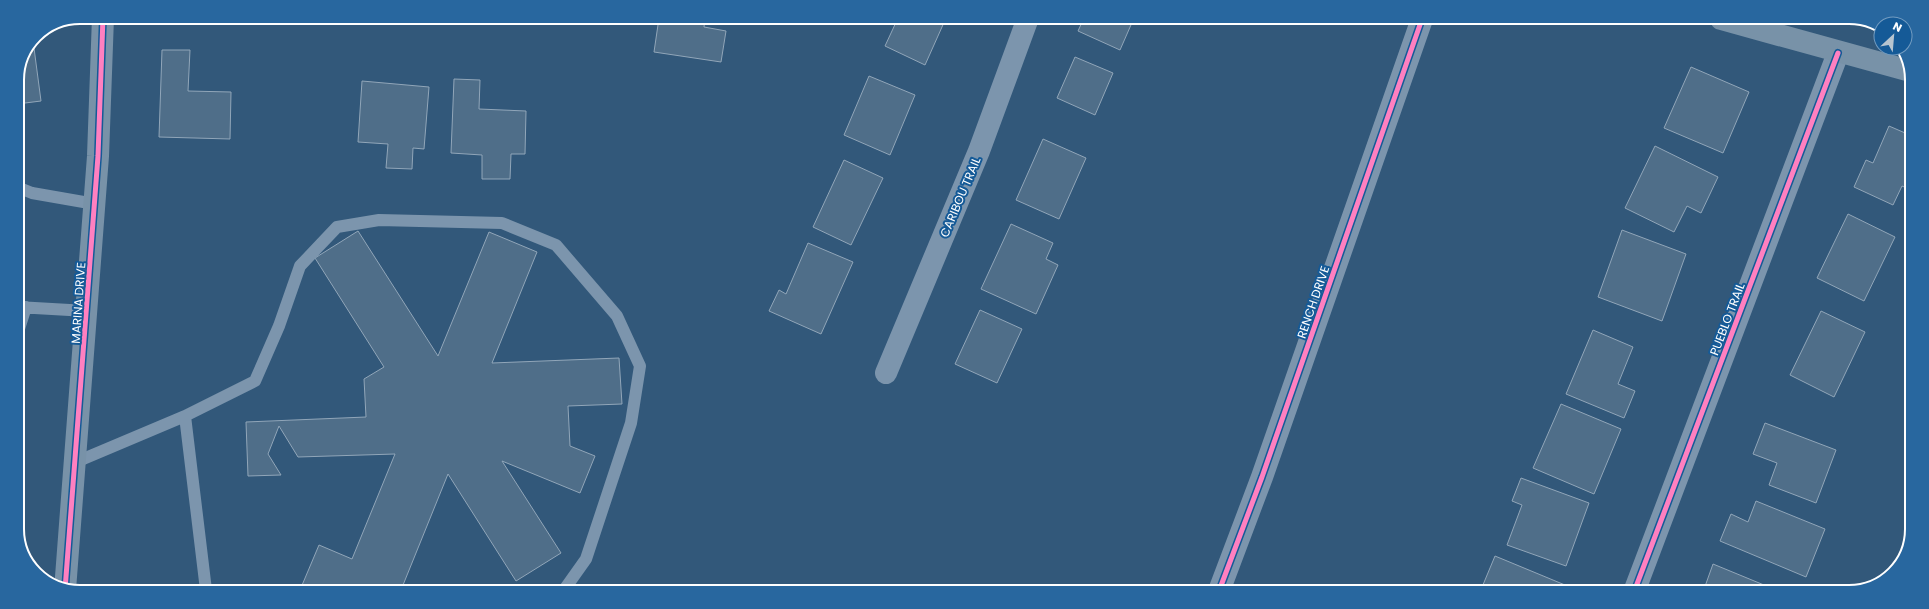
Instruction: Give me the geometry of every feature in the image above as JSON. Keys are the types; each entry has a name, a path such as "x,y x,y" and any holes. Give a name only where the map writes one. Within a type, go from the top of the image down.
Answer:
{"street":[{"name":"MARINA DRIVE","path":"66,583 95,204 102,24"},
{"name":"CARIBOU TRAIL","path":"886,373 980,151 1026,24"},
{"name":"RENCH DRIVE","path":"1221,585 1267,462 1420,24"},
{"path":"1741,24 1838,53 1904,70"},
{"name":"PUEBLO TRAIL","path":"1637,585 1838,53"}],"lane":[{"path":"24,190 32,194 95,204"},
{"path":"76,462 184,416 255,381 279,326 300,266 337,227 379,220 502,223 556,245 617,316 640,366 631,423 586,559 568,585"},
{"path":"24,307 87,311"},
{"path":"184,416 205,585"}],"building":[{"path":"658,24 704,24 704,27 726,31 721,62 654,52"},
{"path":"895,24 943,24 925,65 885,46"},
{"path":"1081,24 1131,24 1120,50 1078,31"},
{"path":"34,48 34,48 41,101 24,103 25,69"},
{"path":"162,50 190,50 188,91 231,92 230,139 159,137"},
{"path":"1075,57 1113,73 1095,115 1057,98"},
{"path":"1691,67 1749,92 1723,153 1664,128"},
{"path":"869,76 915,95 890,155 844,135"},
{"path":"454,79 480,80 479,109 526,111 525,154 511,154 510,179 482,179 482,155 451,153"},
{"path":"362,81 429,87 424,149 413,148 412,169 386,168 388,144 358,142"},
{"path":"1889,126 1905,133 1905,187 1902,186 1893,205 1854,187 1866,160 1873,163"},
{"path":"1043,139 1086,158 1059,219 1016,200"},
{"path":"1655,146 1718,177 1701,213 1687,206 1674,232 1625,208"},
{"path":"844,160 883,178 851,245 813,227"},
{"path":"1848,214 1895,237 1864,301 1817,278"},
{"path":"1011,224 1053,243 1046,259 1058,265 1036,314 981,289"},
{"path":"1622,230 1686,254 1662,321 1598,297"},
{"path":"358,231 438,356 489,232 537,252 492,363 619,358 622,404 568,406 570,446 595,456 580,493 502,461 561,553 516,581 448,474 403,585 302,585 319,545 352,559 395,454 298,457 279,426 268,454 281,475 248,476 246,422 366,417 364,379 384,367 315,258"},
{"path":"808,243 853,262 821,334 769,311 779,290 786,294"},
{"path":"980,310 1022,329 997,383 955,364"},
{"path":"1821,311 1865,332 1834,397 1790,375"},
{"path":"1593,330 1633,347 1618,384 1635,391 1624,418 1566,394"},
{"path":"1561,404 1621,429 1594,494 1533,468"},
{"path":"1765,423 1836,450 1816,503 1769,485 1777,463 1753,454"},
{"path":"1521,478 1589,503 1566,566 1507,545 1522,505 1512,501"},
{"path":"1756,501 1825,529 1806,577 1720,541 1731,514 1748,522"},
{"path":"1495,556 1565,585 1483,585"},
{"path":"1713,564 1764,585 1706,585"}],"cycle path":[{"path":"66,583 98,156 103,24"},
{"path":"1221,585 1262,477 1420,24"},
{"path":"1637,585 1838,53"}]}
